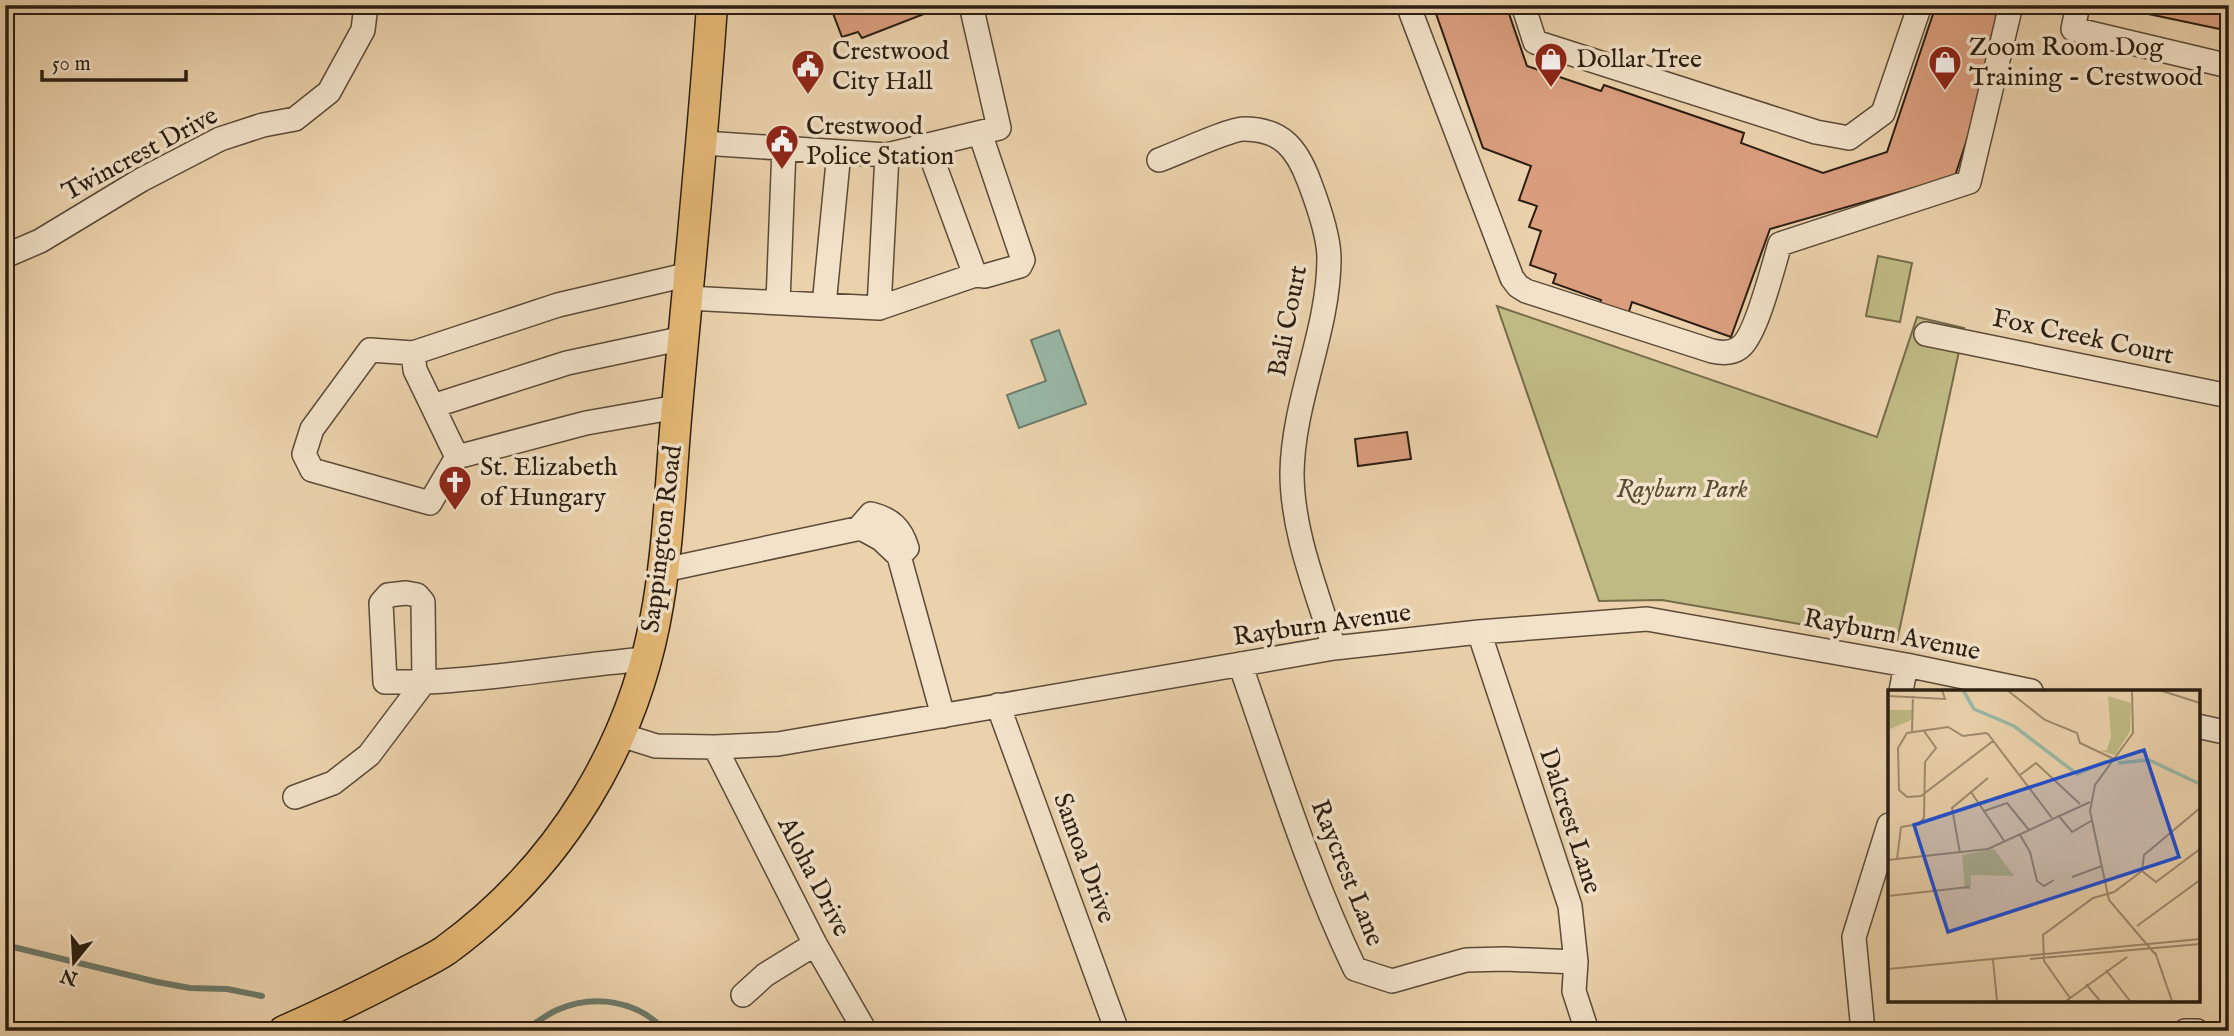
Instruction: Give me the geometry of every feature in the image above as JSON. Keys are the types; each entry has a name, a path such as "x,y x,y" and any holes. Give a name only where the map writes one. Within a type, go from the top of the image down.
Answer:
{"main road":[{"name":"Sappington Road","path":"284,1031 348,1003 444,952 474,927 528,876 578,813 621,735 647,659 664,570 712,5"}],"street":[{"name":"Twincrest Drive","path":"5,256 40,241 141,180 220,139 263,125 295,119 329,92 351,57 363,30 366,5"},
{"path":"677,407 586,423 457,457 430,503 312,470 304,454 312,429 370,350 413,353 558,305 689,286 778,302 879,308 975,275 985,276 1020,266 1023,260 989,130 971,5"},
{"path":"1408,5 1512,278 1518,286 1526,291 1712,351 1727,353 1740,348 1751,336 1780,244 1969,182 2011,5"},
{"path":"1523,5 1535,42 1816,132 1849,138 1883,113 1920,5"},
{"path":"2078,5 2073,29 2229,66"},
{"name":"Bali Court","path":"1159,160 1242,129 1266,132 1287,141 1298,155 1314,194 1329,256 1325,298 1300,410 1292,471 1295,517 1334,648"},
{"path":"702,143 887,155 989,130"},
{"path":"927,145 975,275"},
{"path":"778,302 784,148"},
{"path":"824,305 839,152"},
{"path":"879,308 887,155"},
{"name":"Fox Creek Court","path":"1926,334 2229,396"},
{"path":"433,406 567,363 684,338"},
{"path":"413,353 415,370 457,457"},
{"path":"664,570 861,528 881,539 899,556 943,716"},
{"name":"Rayburn Avenue","path":"621,735 656,746 778,744 1334,648 1479,632 1647,619 1906,665 2026,690"},
{"name":"Dalcrest Lane","path":"1479,632 1570,906 1576,962 1573,991 1587,1031"},
{"path":"295,797 332,783 369,755 424,682 503,677 602,662 647,659"},
{"name":"Raycrest Lane","path":"1240,664 1304,847 1355,969 1392,981 1466,960 1576,962"},
{"path":"1901,690 1906,665"},
{"name":"Samoa Drive","path":"998,705 1117,1031"},
{"path":"2199,726 2229,733"},
{"name":"Aloha Drive","path":"715,747 815,944 865,1031"},
{"path":"1863,1031 1854,937 1871,890 1888,829"},
{"path":"743,995 765,975 815,944"},
{"path":"2185,1031 2197,1031"}],"green space":[{"path":"1878,256 1912,263 1900,322 1866,316"},
{"name":"Rayburn Park","path":"1497,306 1877,437 1917,317 1964,328 1897,641 1662,600 1599,601"}],"shaded area":[{"path":"1059,330 1086,404 1019,428 1007,395 1046,381 1031,340"}],"building":[{"path":"838,5 947,5 862,38 858,32 842,37 831,8"},
{"path":"1433,5 1506,5 1527,66 1601,91 1604,85 1744,133 1741,143 1823,173 1887,152 1936,5 1997,5 1994,14 2002,17 1979,82 1985,84 1955,176 1770,229 1731,337 1632,302 1627,318 1598,309 1601,300 1553,283 1556,274 1530,265 1541,231 1529,227 1537,206 1519,200 1531,166 1483,148"},
{"path":"2110,5 2229,5 2229,31 2110,6"},
{"path":"1407,432 1411,459 1358,466 1355,439"}],"waterway":[{"path":"5,945 157,982 190,988 227,989 262,996"},
{"path":"524,1031 557,1010 600,1001 642,1012 665,1031"}],"place":[{"name":"Dollar Tree","path":"1551,89"},
{"name":"Zoom Room Dog Training - Crestwood","path":"1945,92"},
{"name":"Crestwood City Hall","path":"808,96"},
{"name":"Crestwood Police Station","path":"782,171"},
{"name":"St. Elizabeth of Hungary","path":"455,512"}]}
